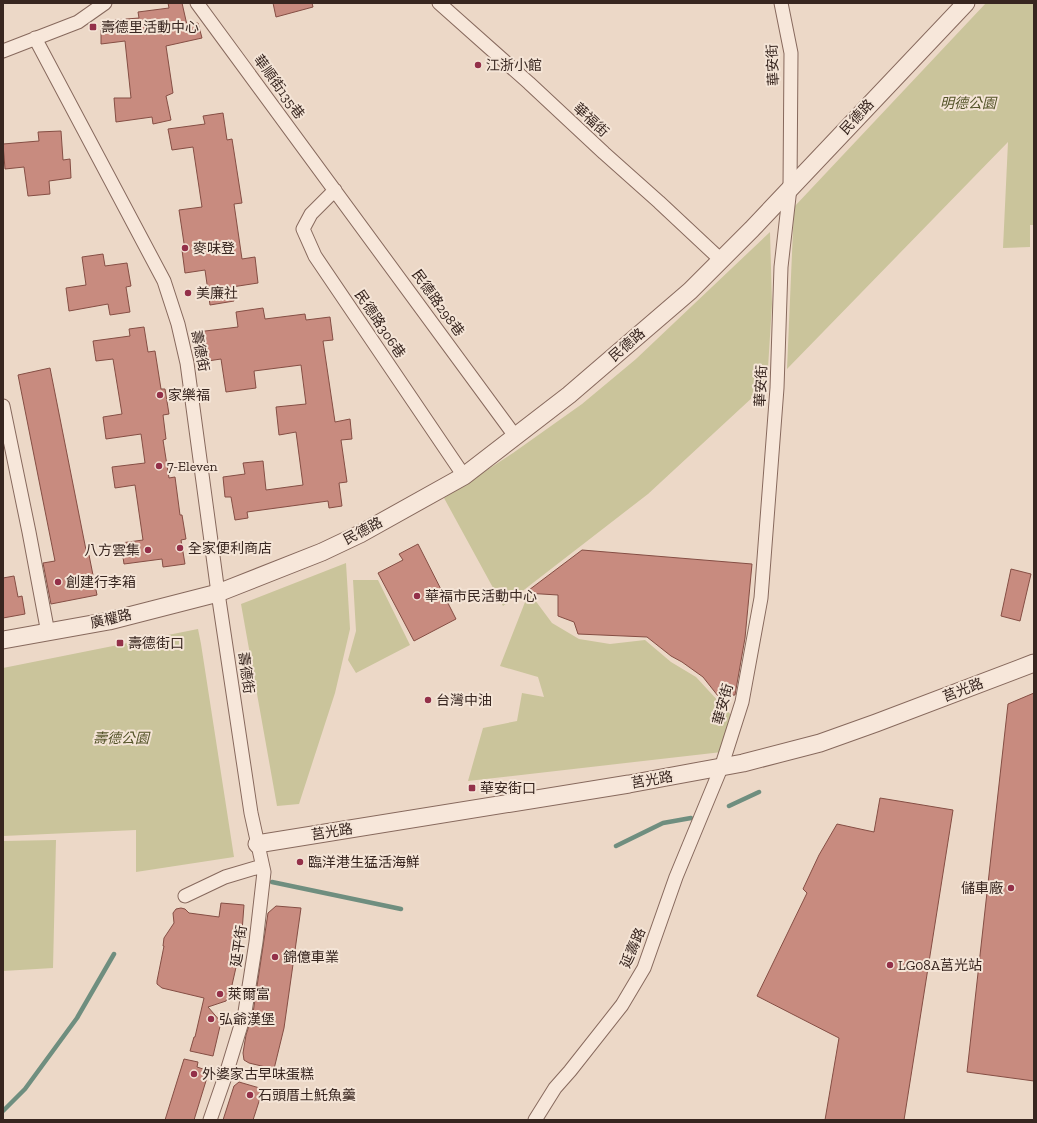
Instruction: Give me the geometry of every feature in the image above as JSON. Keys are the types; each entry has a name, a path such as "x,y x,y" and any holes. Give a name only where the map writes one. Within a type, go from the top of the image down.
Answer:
{"street":[{"path":"3,51 78,22 105,3"},
{"name":"華順街135巷","path":"197,3 335,190"},
{"name":"華福街","path":"440,3 721,260"},
{"name":"華安街","path":"721,768 742,702 761,598 777,388 781,267 790,188 791,53 781,3"},
{"name":"民德路","path":"218,593 322,552 360,534 464,476 569,396 690,291 966,3"},
{"name":"壽德街","path":"35,38 164,281 178,324 187,363 218,593 249,806 257,844"},
{"name":"民德路298巷","path":"335,190 515,436"},
{"name":"民德路306巷","path":"335,190 311,214 303,229 306,236 319,263 464,476"},
{"path":"3,406 48,633"},
{"name":"廣權路","path":"3,640 109,621 218,593"},
{"name":"莒光路","path":"257,844 721,768 820,743 1034,663"},
{"name":"延壽路","path":"535,1120 555,1088 622,1005 644,968 676,878 721,768"},
{"name":"延平街","path":"210,1120 245,1012 256,942 264,872 257,844"},
{"path":"185,896 225,877 262,866"}],"green space":[{"name":"明德公園","path":"986,3 1034,3 1034,225 1030,225 1030,247 1003,248 1008,142 787,369 794,207"},
{"path":"770,232 772,304 767,384 648,494 503,606 444,498 513,453 582,404 636,359"},
{"path":"346,563 350,629 335,693 299,804 277,806 241,604"},
{"path":"353,580 378,580 410,645 356,673 348,660 356,631"},
{"path":"529,592 552,623 579,639 610,644 645,640 671,662 696,677 732,716 722,752 468,781 483,728 517,721 522,693 544,697 538,677 500,666"},
{"name":"壽德公園","path":"198,629 234,857 136,872 136,830 3,836 3,668"},
{"path":"56,840 53,968 3,971 3,841"}],"building":[{"path":"168,3 182,3 187,25 198,23 202,38 166,46 173,93 166,96 171,120 153,124 152,117 116,122 114,98 131,98 125,41 101,44 101,21 139,18 138,12 169,8"},
{"path":"273,3 312,3 313,7 276,17"},
{"path":"223,113 227,140 232,139 242,203 234,204 242,259 255,257 258,283 232,287 234,301 210,305 205,270 185,273 182,250 185,250 179,210 202,207 193,147 172,150 168,129 205,124 203,116"},
{"path":"61,131 63,160 70,159 71,178 49,181 50,194 28,196 24,167 5,169 3,144 39,141 38,132"},
{"path":"103,254 105,266 127,263 131,286 126,287 130,312 110,315 108,304 69,311 66,288 86,285 82,257"},
{"path":"263,308 265,319 305,314 306,320 330,317 333,340 323,341 335,422 350,419 352,439 341,440 347,482 339,483 342,506 329,508 328,501 247,512 248,518 235,520 231,497 225,497 223,477 245,474 243,463 263,461 266,490 303,485 296,432 279,435 276,407 306,404 301,365 254,371 256,388 226,392 221,359 201,362 197,332 238,327 236,312"},
{"path":"144,327 148,352 155,351 161,389 165,389 169,414 163,415 166,439 163,440 169,478 175,477 180,515 182,515 186,539 181,540 185,564 163,567 162,559 124,564 121,543 143,540 135,485 115,488 112,467 145,463 141,434 106,439 103,417 122,414 113,359 96,361 93,341 130,336 129,329"},
{"path":"50,368 87,555 89,555 97,595 51,604 43,563 55,561 18,375"},
{"name":"華福市民活動中心","path":"418,544 456,619 414,641 378,573 403,560 399,554"},
{"path":"582,550 752,564 745,638 735,695 718,696 703,677 671,656 647,637 578,634 574,622 558,616 558,595 525,593"},
{"path":"1011,569 1031,574 1020,621 1001,616"},
{"path":"14,576 18,597 22,596 25,614 3,618 3,578"},
{"name":"儲車廠","path":"1034,693 1034,1081 967,1072 1008,704"},
{"name":"LG08A莒光站","path":"880,798 953,810 904,1120 825,1120 839,1038 757,996 807,893 803,889 819,855 837,824 874,832"},
{"path":"221,903 244,905 241,945 230,994 226,1001 208,1007 221,1022 213,1056 190,1051 195,1037 204,998 162,988 157,984 157,981 164,946 164,938 174,923 173,913 176,909 181,908 185,909 189,913 219,917"},
{"path":"276,906 301,908 284,1028 274,1069 249,1063 244,1060 243,1053 246,1035 253,1013 268,913"},
{"path":"184,1059 198,1062 197,1067 209,1071 194,1120 165,1120"},
{"path":"239,1082 263,1089 253,1120 223,1120 234,1086"}],"waterway":[{"path":"729,806 759,792"},
{"path":"616,846 663,823 691,818"},
{"path":"272,882 401,909"},
{"path":"3,1111 25,1089 77,1018 114,954"}],"place":[{"name":"壽德里活動中心","path":"93,27"},
{"name":"江浙小館","path":"478,65"},
{"name":"麥味登","path":"185,248"},
{"name":"美廉社","path":"188,293"},
{"name":"家樂福","path":"160,395"},
{"name":"7-Eleven","path":"159,466"},
{"name":"全家便利商店","path":"180,548"},
{"name":"八方雲集","path":"148,550"},
{"name":"創建行李箱","path":"58,582"},
{"name":"華福市民活動中心","path":"417,596"},
{"name":"壽德街口","path":"120,643"},
{"name":"台灣中油","path":"428,700"},
{"name":"華安街口","path":"472,788"},
{"name":"臨洋港生猛活海鮮","path":"300,862"},
{"name":"儲車廠","path":"1011,888"},
{"name":"錦億車業","path":"275,957"},
{"name":"LG08A莒光站","path":"890,965"},
{"name":"萊爾富","path":"220,994"},
{"name":"弘爺漢堡","path":"211,1019"},
{"name":"外婆家古早味蛋糕","path":"194,1074"},
{"name":"石頭厝土魠魚羹","path":"250,1095"}]}
